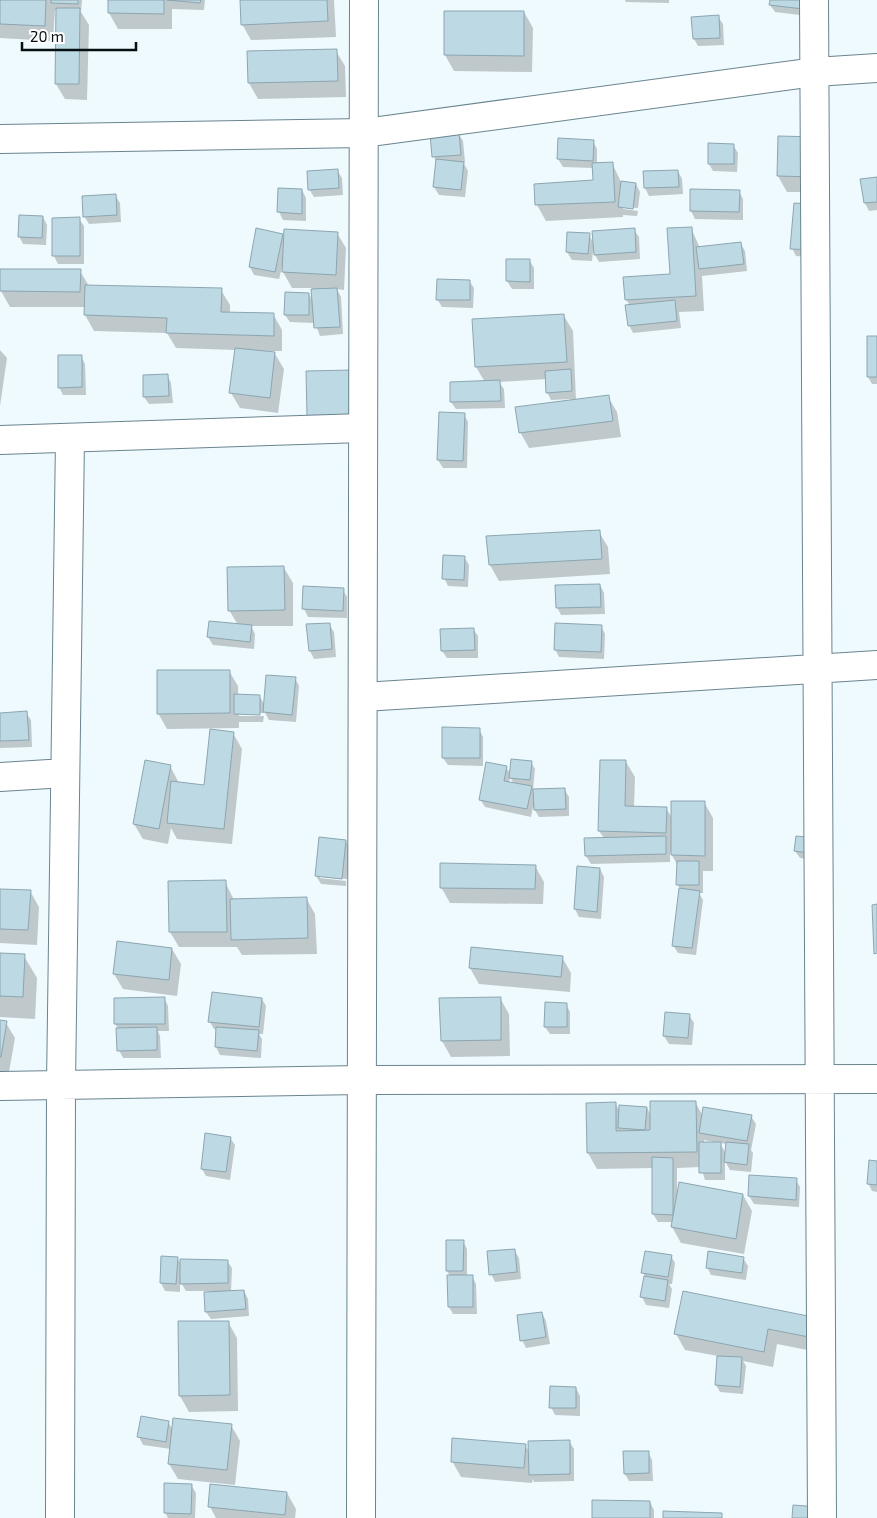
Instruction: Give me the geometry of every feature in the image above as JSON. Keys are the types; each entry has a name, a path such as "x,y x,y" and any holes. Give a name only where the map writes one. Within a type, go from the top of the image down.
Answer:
{"street":[{"path":"360,1518 364,0"},
{"path":"814,0 822,1518"},
{"path":"0,139 364,133 815,72 877,68"},
{"path":"0,440 363,428"},
{"path":"60,1518 61,1085 70,438"},
{"path":"363,697 877,665"},
{"path":"0,777 65,773"},
{"path":"0,1086 362,1080 877,1079"}],"building":[{"path":"0,0 46,0 45,26 0,24"},
{"path":"51,0 78,0 78,4 51,3"},
{"path":"108,0 164,0 164,14 108,13"},
{"path":"167,0 201,0 200,3"},
{"path":"240,0 327,0 328,21 241,25"},
{"path":"770,0 814,0 812,10 769,5"},
{"path":"56,8 80,8 79,84 55,84"},
{"path":"444,11 524,11 524,56 444,55"},
{"path":"719,15 720,38 693,39 691,17"},
{"path":"337,49 338,81 248,83 247,51"},
{"path":"459,132 461,155 432,157 430,134"},
{"path":"778,136 819,137 818,177 777,176"},
{"path":"558,138 594,140 593,161 557,159"},
{"path":"708,143 734,144 734,164 708,164"},
{"path":"436,159 464,162 461,190 433,187"},
{"path":"613,162 615,202 535,205 534,184 593,180 592,163"},
{"path":"338,169 339,188 308,190 307,171"},
{"path":"678,170 679,187 644,188 643,171"},
{"path":"877,177 877,202 864,203 860,179"},
{"path":"621,181 636,183 633,209 618,207"},
{"path":"278,188 302,189 302,214 277,212"},
{"path":"690,189 740,190 739,212 690,211"},
{"path":"116,194 117,215 83,217 82,196"},
{"path":"794,203 822,205 818,250 790,249"},
{"path":"19,215 43,216 42,238 18,237"},
{"path":"80,217 80,256 52,256 52,218"},
{"path":"692,227 696,296 625,300 623,277 670,274 667,228"},
{"path":"256,228 283,234 275,272 249,267"},
{"path":"635,228 636,252 594,255 592,231"},
{"path":"284,229 338,232 336,275 282,272"},
{"path":"567,232 590,233 588,254 566,252"},
{"path":"741,242 744,264 699,269 696,247"},
{"path":"506,259 530,259 530,282 506,281"},
{"path":"0,269 81,269 80,292 0,291"},
{"path":"437,279 470,280 470,300 436,300"},
{"path":"85,285 222,288 221,312 274,313 274,336 166,333 167,318 84,315"},
{"path":"337,288 340,327 314,328 311,289"},
{"path":"285,292 309,293 309,315 284,315"},
{"path":"675,300 677,321 628,326 625,305"},
{"path":"564,314 567,362 475,367 472,319"},
{"path":"867,336 877,336 877,377 867,377"},
{"path":"235,348 275,352 270,398 229,393"},
{"path":"58,355 82,355 82,387 58,388"},
{"path":"571,369 572,391 546,393 545,371"},
{"path":"352,370 353,416 307,416 306,371"},
{"path":"168,374 169,396 143,397 143,375"},
{"path":"500,380 501,401 450,402 450,382"},
{"path":"609,395 613,421 519,433 515,407"},
{"path":"439,412 465,413 463,461 437,460"},
{"path":"600,530 602,559 489,565 486,536"},
{"path":"443,555 465,556 464,580 442,579"},
{"path":"284,566 285,610 228,611 227,567"},
{"path":"600,584 601,607 556,608 555,585"},
{"path":"303,586 344,588 343,611 302,609"},
{"path":"209,621 252,625 250,642 207,637"},
{"path":"330,623 332,649 309,651 306,624"},
{"path":"555,623 602,625 601,652 554,650"},
{"path":"474,628 475,650 441,651 440,629"},
{"path":"157,670 230,670 230,713 157,714"},
{"path":"266,675 296,677 292,715 263,712"},
{"path":"234,694 260,695 260,715 234,714"},
{"path":"27,711 29,740 0,741 0,713"},
{"path":"442,727 480,728 480,758 442,758"},
{"path":"210,729 234,732 224,829 167,823 171,781 204,785"},
{"path":"511,759 532,761 530,780 509,778"},
{"path":"145,760 171,765 159,829 133,824"},
{"path":"600,760 626,760 625,806 667,807 666,833 598,831"},
{"path":"486,762 507,766 504,781 532,786 527,809 479,800"},
{"path":"565,788 566,809 534,810 533,789"},
{"path":"671,801 705,801 705,856 671,855"},
{"path":"666,836 666,854 585,856 584,838"},
{"path":"796,836 827,839 824,855 794,851"},
{"path":"319,837 346,840 342,879 315,876"},
{"path":"677,861 699,861 699,885 676,885"},
{"path":"440,863 536,865 535,889 440,888"},
{"path":"577,866 600,868 597,912 574,909"},
{"path":"226,880 227,932 169,932 168,881"},
{"path":"679,888 700,891 692,948 672,946"},
{"path":"0,889 31,890 28,930 0,929"},
{"path":"307,897 308,938 231,940 230,899"},
{"path":"877,904 877,953 874,954 872,905"},
{"path":"117,941 172,948 169,980 113,974"},
{"path":"471,947 563,956 561,977 469,968"},
{"path":"0,953 25,954 23,997 0,996"},
{"path":"212,992 262,998 259,1027 208,1022"},
{"path":"165,997 165,1024 114,1024 114,998"},
{"path":"501,997 501,1040 441,1041 439,998"},
{"path":"545,1002 567,1003 567,1027 544,1027"},
{"path":"665,1012 690,1014 688,1038 663,1036"},
{"path":"0,1020 7,1021 1,1057 0,1057"},
{"path":"157,1027 157,1050 117,1051 116,1028"},
{"path":"216,1027 259,1030 257,1051 215,1047"},
{"path":"650,1101 696,1101 697,1152 587,1153 586,1103 616,1102 616,1131 650,1130"},
{"path":"619,1105 647,1107 645,1130 618,1128"},
{"path":"703,1107 752,1115 747,1141 699,1133"},
{"path":"205,1133 231,1137 226,1172 201,1169"},
{"path":"699,1142 721,1142 721,1173 699,1173"},
{"path":"726,1142 749,1144 747,1165 724,1162"},
{"path":"652,1157 673,1158 673,1215 652,1214"},
{"path":"869,1160 877,1161 877,1185 867,1184"},
{"path":"749,1175 797,1178 796,1200 748,1196"},
{"path":"679,1182 743,1194 736,1239 671,1227"},
{"path":"446,1240 464,1240 463,1271 446,1271"},
{"path":"515,1249 517,1272 489,1275 487,1251"},
{"path":"645,1251 672,1255 668,1277 641,1273"},
{"path":"708,1251 744,1257 742,1273 706,1268"},
{"path":"161,1256 178,1257 176,1284 160,1283"},
{"path":"180,1259 228,1260 228,1283 180,1284"},
{"path":"447,1275 473,1275 473,1307 448,1307"},
{"path":"644,1276 668,1280 665,1301 640,1297"},
{"path":"244,1290 246,1309 205,1312 204,1292"},
{"path":"683,1291 823,1319 819,1339 768,1329 764,1352 674,1334"},
{"path":"542,1312 546,1337 520,1341 517,1315"},
{"path":"178,1321 229,1321 230,1395 179,1396"},
{"path":"717,1356 742,1357 740,1387 715,1385"},
{"path":"550,1386 576,1387 576,1408 549,1408"},
{"path":"141,1416 169,1421 166,1442 137,1437"},
{"path":"173,1418 232,1424 227,1470 168,1464"},
{"path":"452,1438 526,1444 524,1468 451,1462"},
{"path":"570,1440 570,1474 529,1475 528,1441"},
{"path":"623,1451 649,1451 649,1473 624,1474"},
{"path":"164,1483 192,1484 191,1514 164,1513"},
{"path":"210,1484 287,1492 285,1515 208,1507"},
{"path":"592,1500 650,1501 650,1518 592,1518"},
{"path":"793,1505 819,1507 818,1518 792,1518"},
{"path":"663,1511 722,1513 722,1518 663,1518"}]}
